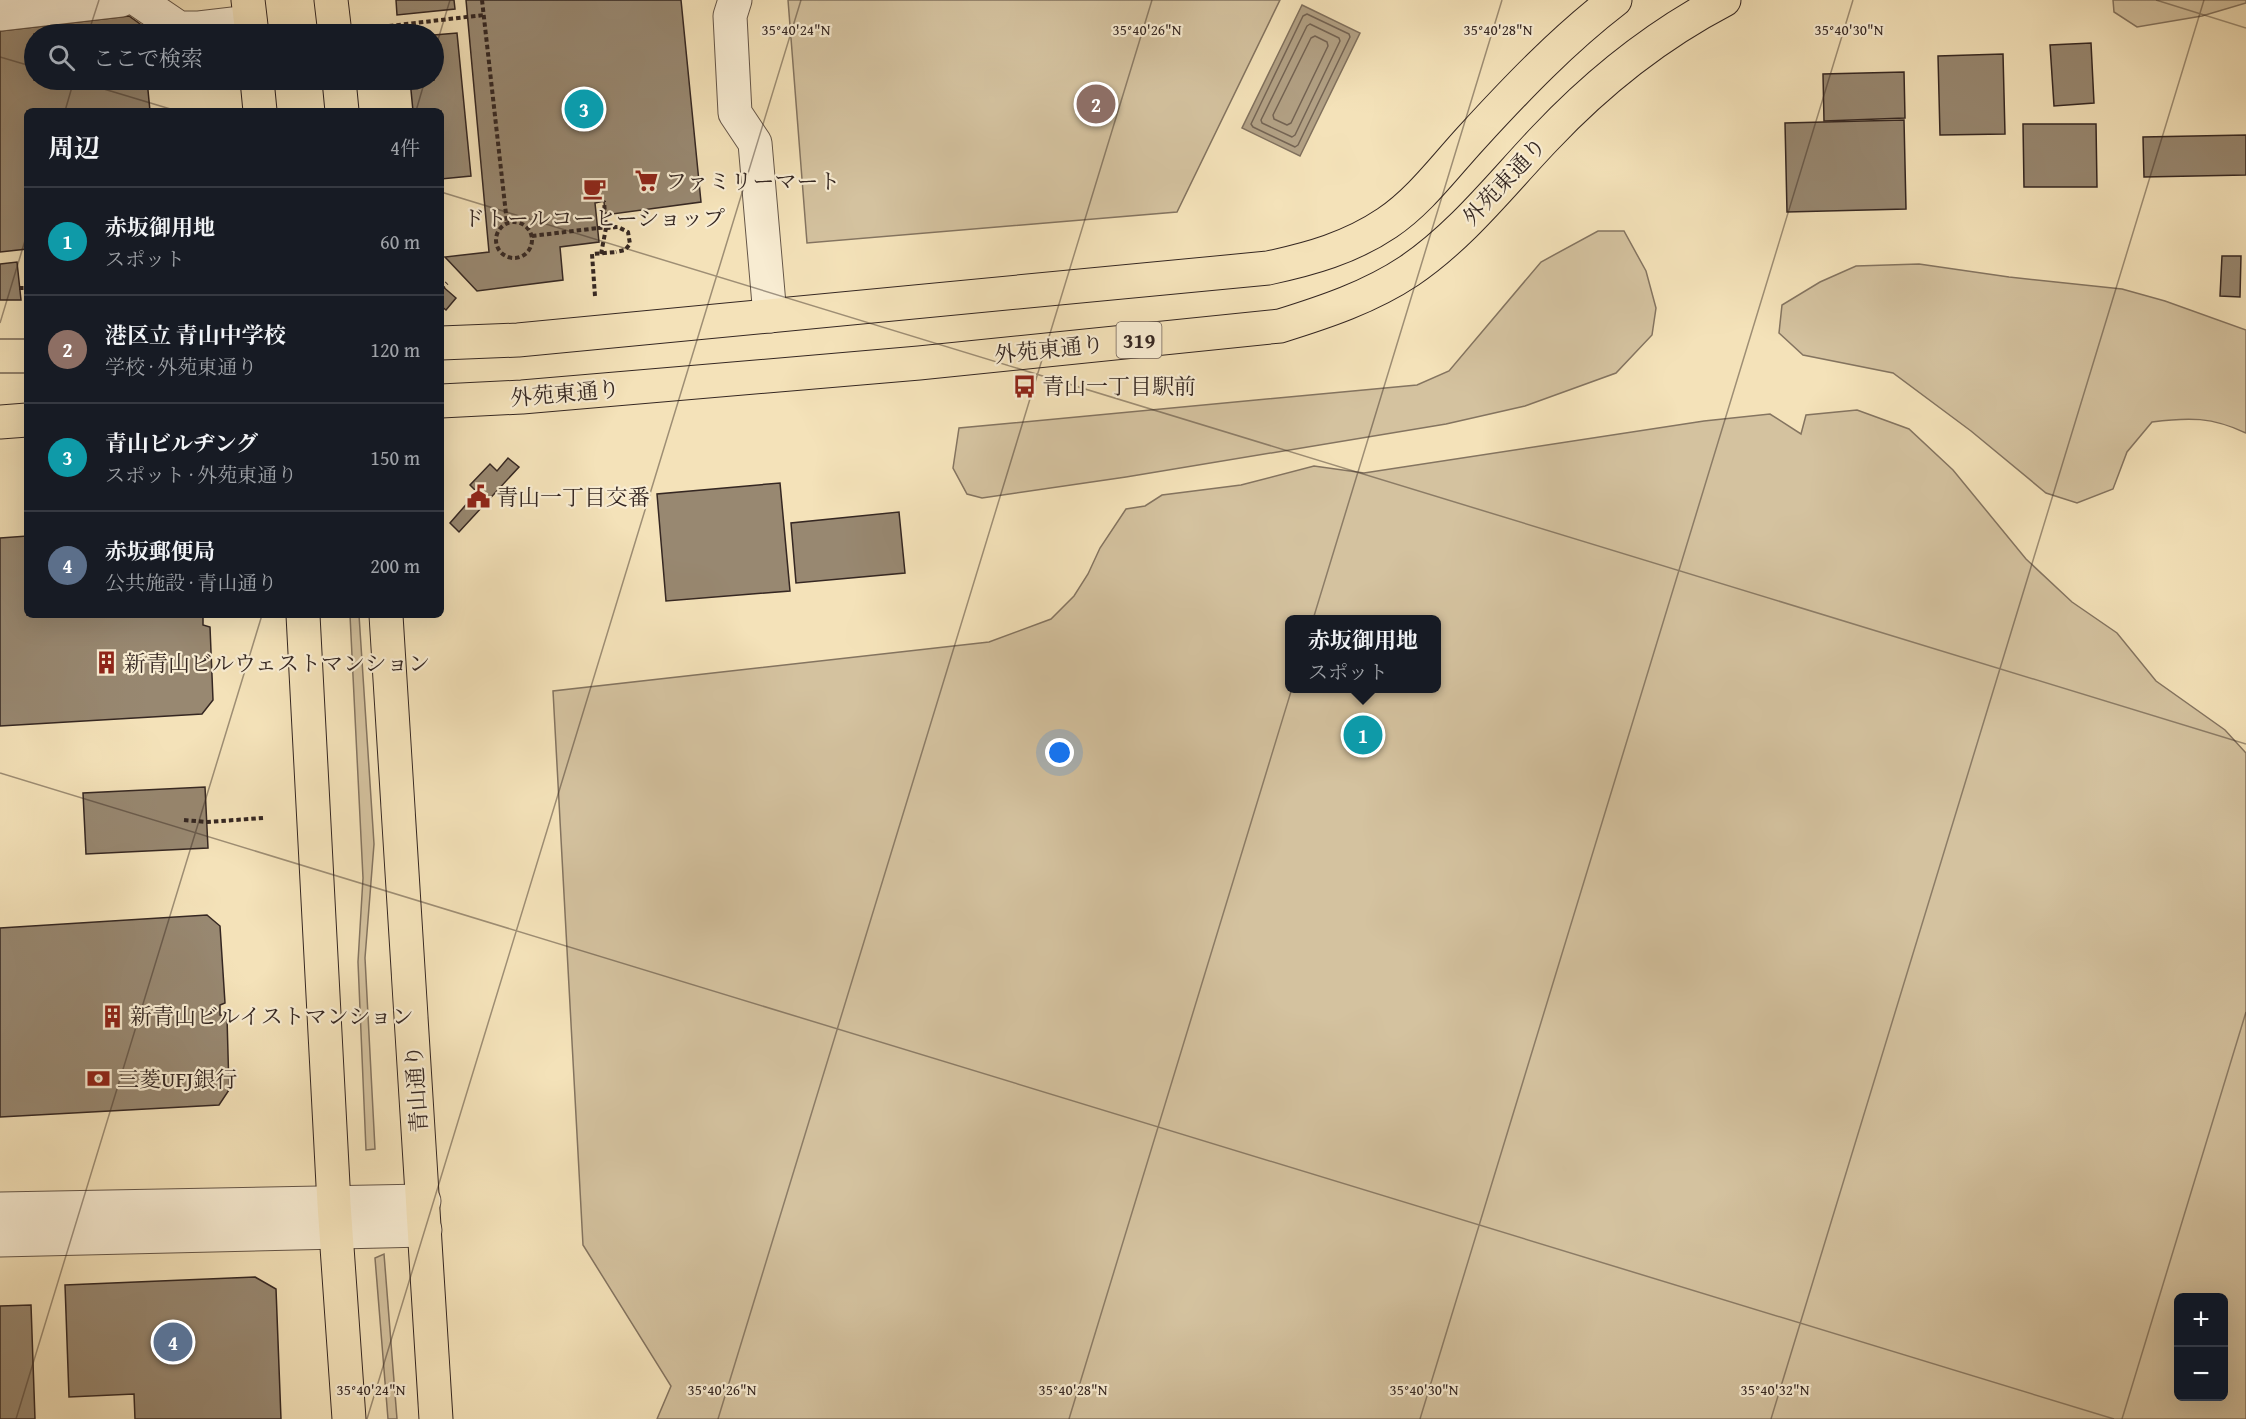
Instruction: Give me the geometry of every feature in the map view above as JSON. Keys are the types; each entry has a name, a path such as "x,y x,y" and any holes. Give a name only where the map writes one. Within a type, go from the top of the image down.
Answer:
{"main road":[{"path":"331,0 334,24"},
{"path":"444,343 518,340 1268,268 1309,259 1353,243 1388,222 1431,184 1533,72 1585,23 1615,0"},
{"name":"外苑東通り","path":"444,401 534,396 919,363 1280,326 1325,312 1367,295 1408,272 1438,250 1587,97 1687,19 1724,0"},
{"path":"258,90 261,108"},
{"path":"340,90 342,108"},
{"path":"0,356 24,356"},
{"path":"0,422 24,420"},
{"path":"303,618 335,1218 349,1419"},
{"name":"青山通り","path":"386,618 436,1419"}],"street":[{"path":"0,14 121,0"},
{"path":"138,0 173,24"},
{"path":"732,5 735,113 755,143 770,316"},
{"path":"222,24 250,19"},
{"path":"0,1209 335,1218"},
{"path":"0,1240 335,1218 424,1216"}],"path":[{"path":"482,0 507,223"},
{"path":"406,24 484,15"},
{"path":"601,254 606,228 604,201"},
{"path":"507,223 519,223 525,225 532,236 532,242 526,253 516,258 504,255 498,247 496,235 507,223"},
{"path":"606,228 616,227"},
{"path":"532,236 618,227 628,232 630,244 625,250 592,254 595,296"},
{"path":"19,288 24,288"},
{"path":"184,820 207,822 263,818"}],"shaded area":[{"path":"788,0 1280,0 1177,212 807,243"},
{"path":"2113,0 2246,0 2246,3 2202,16 2137,27 2114,12"},
{"path":"1598,231 1624,231 1646,271 1656,308 1652,335 1616,373 1525,406 1446,424 1126,477 982,498 967,494 953,468 959,428 1417,385 1449,371 1541,262"},
{"path":"1919,264 2009,277 2122,289 2165,301 2246,330 2246,433 2211,421 2178,419 2152,422 2127,452 2113,489 2077,503 2046,493 1971,431 1893,373 1803,355 1779,333 1782,305 1820,282 1856,266"},
{"path":"1857,410 1909,429 1953,470 2026,559 2072,602 2117,633 2156,681 2225,730 2246,753 2246,1419 657,1419 671,1386 583,1245 553,691 989,642 1051,619 1074,596 1088,574 1100,548 1126,509 1145,506 1162,495 1241,485 1314,466 1364,473 1704,421 1770,414 1801,434 1806,415"},
{"path":"350,618 359,618 374,844 365,958 375,1149 366,1150 358,962 363,878"},
{"path":"384,1254 397,1419 388,1419 375,1258"}],"water":[{"path":"1302,5 1360,33 1300,156 1242,128"}],"building":[{"path":"396,0 454,0 455,9 397,15"},
{"path":"466,0 681,0 701,202 605,215 604,201 595,203 599,242 560,247 563,280 477,291 445,257 489,252"},
{"path":"129,16 140,24 60,24"},
{"path":"24,28 24,90 148,90 150,108 24,108 24,249 0,252 0,31"},
{"path":"457,33 471,176 444,179 444,108 413,108 411,90 444,90 444,34"},
{"path":"2091,43 2094,103 2054,106 2050,45"},
{"path":"2003,54 2005,134 1940,135 1938,56"},
{"path":"1904,72 1905,118 1824,121 1823,74"},
{"path":"1904,120 1906,209 1787,212 1785,123"},
{"path":"2023,124 2096,124 2097,187 2024,187"},
{"path":"2246,135 2246,175 2144,177 2143,137"},
{"path":"2222,256 2241,256 2240,297 2220,296"},
{"path":"17,262 21,300 0,300 0,264"},
{"path":"444,288 456,298 446,310 444,308"},
{"path":"508,458 519,467 459,532 450,523 477,492 470,485 490,464 497,471"},
{"path":"780,483 790,591 666,601 657,494"},
{"path":"899,512 905,573 796,583 791,523"},
{"name":"新青山ビルウェストマンション","path":"24,536 24,618 203,618 203,625 210,627 213,700 202,714 0,726 0,538"},
{"path":"205,787 208,848 86,854 83,793"},
{"name":"新青山ビルイストマンション","path":"207,915 220,926 225,1003 220,1005 220,1015 227,1017 229,1090 219,1105 0,1117 0,928"},
{"path":"255,1277 276,1289 281,1419 135,1419 134,1394 69,1397 65,1285"},
{"path":"31,1305 35,1419 0,1419 0,1306"}],"place":[{"name":"港区立 青山中学校","path":"1096,104"},
{"name":"青山ビルヂング","path":"584,109"},
{"name":"ファミリーマート","path":"647,181"},
{"name":"ドトールコーヒーショップ","path":"594,189"},
{"name":"青山一丁目駅前","path":"1024,386"},
{"name":"青山一丁目交番","path":"478,497"},
{"name":"新青山ビルウェストマンション","path":"106,663"},
{"name":"赤坂御用地","path":"1363,735"},
{"name":"新青山ビルイストマンション","path":"112,1016"},
{"name":"三菱UFJ銀行","path":"99,1079"},
{"name":"赤坂郵便局","path":"173,1342"}]}
